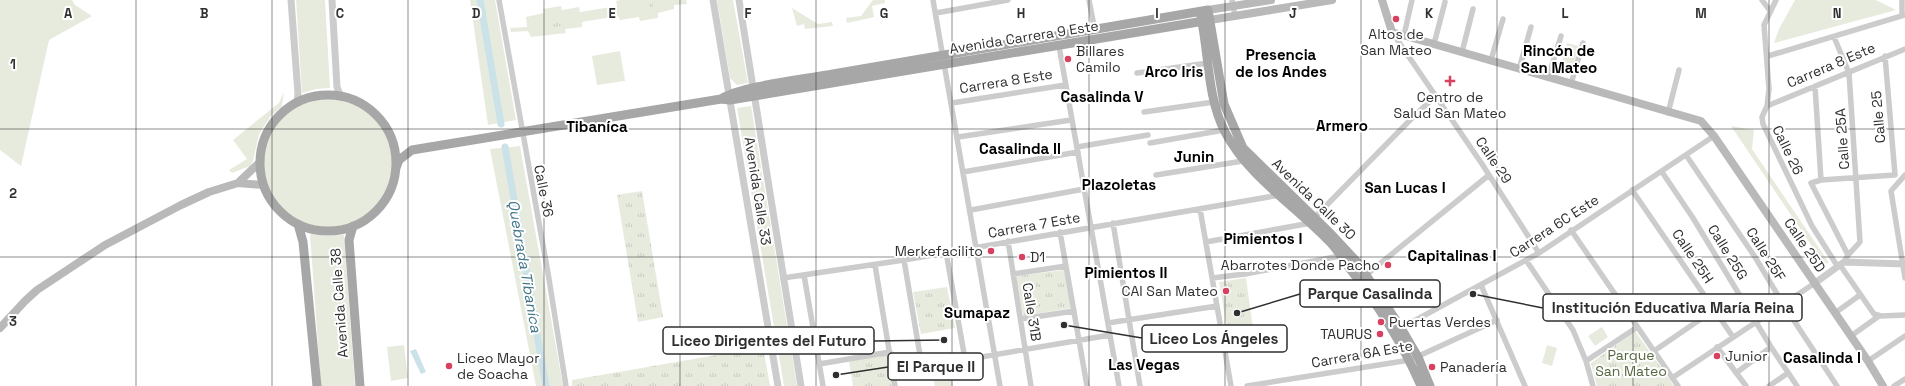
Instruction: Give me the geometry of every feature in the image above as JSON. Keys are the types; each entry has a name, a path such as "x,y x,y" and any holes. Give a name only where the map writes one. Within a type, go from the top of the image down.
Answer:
{"main road":[{"name":"Avenida Carrera 9 Este","path":"412,150 727,97 943,54 1204,11 1233,3 1271,0"},
{"name":"Avenida Carrera 9 Este","path":"753,92 1059,46 1332,0"},
{"name":"Calle 29","path":"1382,0 1392,32"},
{"path":"1204,11 1206,21"},
{"name":"Avenida Calle 30","path":"1206,21 1208,63 1214,102 1224,130 1236,152 1243,161 1285,194 1344,247 1366,275 1401,328 1414,359 1421,386"},
{"name":"Avenida Calle 30","path":"1206,21 1224,104 1236,134 1243,148 1285,194"},
{"path":"1392,32 1668,112"},
{"path":"318,96 341,97 352,100 372,112 383,124 391,140 396,158 393,183 383,203 367,219 353,226 328,231 312,229 298,224 280,211 268,194 263,185 260,162 262,148 270,128 279,116 297,103 318,96"},
{"name":"Calle 25D","path":"1668,112 1701,122 1714,136 1868,361 1881,385"},
{"path":"391,140 412,150"},
{"path":"396,168 400,160 412,150"},
{"path":"0,328 37,290 92,253 180,205 209,192 238,182 260,162"},
{"path":"238,182 263,185"},
{"name":"Avenida Calle 30","path":"1313,220 1373,298 1414,359 1430,386"},
{"name":"Avenida Calle 38","path":"298,224 303,242 317,386"},
{"name":"Avenida Calle 38","path":"353,226 349,240 360,386"}],"street":[{"path":"291,0 298,94 297,103"},
{"path":"332,0 337,87 341,97"},
{"name":"Calle 36","path":"499,0 521,131 548,273 566,386"},
{"name":"Avenida Calle 33","path":"713,0 727,97 778,386"},
{"name":"Avenida Calle 33","path":"739,0 801,386"},
{"path":"933,0 1000,386"},
{"path":"936,13 1008,0"},
{"path":"1089,0 1096,39"},
{"path":"1404,35 1412,0"},
{"path":"1762,0 1770,11"},
{"name":"Calle 26","path":"1776,0 1764,25 1768,56 1769,89 1767,106 1762,116 1763,124 1767,136 1812,226 1843,262"},
{"path":"1768,56 1903,16 1902,0"},
{"path":"1434,44 1445,2"},
{"path":"1233,3 1235,16"},
{"path":"1462,52 1473,9"},
{"path":"1491,60 1503,19"},
{"path":"1519,69 1532,27"},
{"name":"Calle 29","path":"1392,32 1489,175 1539,253"},
{"path":"1548,78 1560,36"},
{"name":"Calle 25A","path":"1834,37 1849,73 1860,242 1843,262"},
{"path":"1571,84 1583,43"},
{"path":"1059,46 1119,386"},
{"name":"Carrera 8 Este","path":"1767,106 1905,49"},
{"name":"Calle 25","path":"1885,56 1897,178"},
{"path":"1137,73 1208,63"},
{"path":"1668,112 1679,70"},
{"name":"Carrera 8 Este","path":"952,103 1065,85"},
{"path":"1816,86 1822,180"},
{"path":"1206,242 1313,220 1416,114 1435,97"},
{"path":"1144,112 1214,102"},
{"path":"958,138 1071,120"},
{"path":"1150,142 1224,130"},
{"path":"963,172 1148,135"},
{"name":"Carrera 6C Este","path":"1401,328 1539,253 1571,230 1662,172 1714,136"},
{"name":"Calle 25F","path":"1686,155 1755,257 1782,304 1837,386"},
{"path":"1156,175 1243,161"},
{"name":"Calle 25G","path":"1662,172 1693,218 1771,347 1797,386"},
{"path":"1366,275 1489,175"},
{"path":"1877,315 1860,295 1843,262 1811,183 1822,180 1856,177 1897,178 1905,175"},
{"path":"1897,178 1891,191 1904,264 1905,278"},
{"path":"970,210 1084,189"},
{"name":"Calle 25H","path":"1632,190 1733,337"},
{"name":"Carrera 7 Este","path":"783,278 875,265 1285,194"},
{"path":"1200,209 1231,386"},
{"path":"1113,223 1140,386"},
{"path":"1571,230 1636,328 1678,386"},
{"path":"1060,232 1087,386"},
{"name":"Calle 31B","path":"1008,241 1031,386"},
{"path":"946,252 965,359"},
{"path":"1212,278 1245,274 1340,256"},
{"path":"904,260 922,367"},
{"path":"1526,260 1573,330 1586,361 1593,386"},
{"path":"1672,378 1815,283 1843,262 1904,264"},
{"path":"875,265 895,386"},
{"path":"1013,274 1066,266"},
{"path":"804,275 823,386"},
{"path":"1481,285 1525,386"},
{"path":"1835,313 1860,295"},
{"path":"1108,323 1217,306"},
{"path":"1021,319 1074,310"},
{"path":"1654,351 1714,310"},
{"path":"1851,336 1877,315 1905,315"},
{"name":"Carrera 6A Este","path":"1248,386 1414,359 1497,320"},
{"path":"1586,361 1636,328"},
{"path":"893,372 994,355 1025,348 1079,341 1110,335"},
{"path":"1868,361 1905,336"},
{"path":"1717,347 1746,386"},
{"path":"1736,373 1771,347"},
{"path":"819,364 890,352"},
{"path":"1769,386 1788,374"},
{"path":"1894,386 1905,379"}],"green space":[{"path":"0,0 72,0 75,5 92,16 49,40 21,166 0,150"},
{"path":"296,0 325,0 330,88 316,89 302,93"},
{"path":"470,0 495,0 516,120 488,125"},
{"path":"686,0 687,4 674,5 674,9 658,13 658,18 640,21 639,17 620,20 618,16 582,22 582,27 565,29 566,33 531,37 528,31 511,32 510,28 527,27 526,17 544,13 543,9 561,6 562,10 579,7 580,12 617,6 616,1"},
{"path":"717,0 733,0 748,83 737,85 730,78"},
{"path":"873,0 885,0 885,3 872,6 874,17 847,23 846,18 861,16"},
{"path":"1795,0 1876,0 1896,10 1774,43 1779,29"},
{"path":"652,1 654,9 641,11 639,3"},
{"path":"792,8 818,24 832,22 833,26 805,29 804,24 797,26"},
{"path":"561,16 563,25 550,28 548,18"},
{"path":"1567,43 1579,46 1571,73 1560,70"},
{"path":"620,51 625,81 597,85 592,56"},
{"path":"284,92 282,106 270,117 259,134 253,161 250,166 232,173 229,170 247,159 233,140 279,103"},
{"path":"328,99 340,100 352,104 373,118 387,139 391,151 391,175 387,187 373,208 352,222 340,226 328,227 316,226 304,222 283,208 269,187 265,175 264,163 265,151 269,139 283,118 304,104 316,100"},
{"path":"751,106 797,386 784,386 737,108"},
{"path":"1731,126 1754,130 1752,149 1829,263 1824,264"},
{"path":"520,146 563,386 536,386 490,149"},
{"path":"642,191 663,317 638,322 617,195"},
{"path":"310,234 326,236 344,235 355,386 321,386"},
{"path":"1064,270 1071,308 1023,316 1016,276"},
{"path":"1246,278 1255,343 1230,346 1219,282"},
{"path":"947,287 955,328 921,334 913,292"},
{"path":"1602,327 1608,337 1595,346 1588,336"},
{"name":"Parque San Mateo","path":"1635,331 1674,386 1597,386 1591,363"},
{"path":"404,345 408,378 391,381 387,347"},
{"path":"1547,345 1557,348 1552,366 1542,363"},
{"path":"763,347 770,386 572,386 572,380"},
{"path":"888,355 893,386 853,386 849,361"},
{"path":"949,365 953,386 935,386 931,368"}],"water":[{"path":"416,349 426,372 421,374 410,351"}],"waterway":[{"name":"Quebrada Tibaníca","path":"480,0 501,124"},
{"name":"Quebrada Tibaníca","path":"505,147 546,386"}],"place":[{"name":"Altos de San Mateo","path":"1396,19"},
{"name":"Billares Camilo","path":"1068,59"},
{"name":"Centro de Salud San Mateo","path":"1450,81"},
{"name":"Merkefacilito","path":"991,251"},
{"name":"D1","path":"1022,257"},
{"name":"Abarrotes Donde Pacho","path":"1388,265"},
{"name":"CAI San Mateo","path":"1226,291"},
{"name":"Institución Educativa María Reina","path":"1473,294"},
{"name":"Parque Casalinda","path":"1237,313"},
{"name":"Puertas Verdes","path":"1381,322"},
{"name":"Liceo Los Ángeles","path":"1064,325"},
{"name":"TAURUS","path":"1380,334"},
{"name":"Liceo Dirigentes del Futuro","path":"944,340"},
{"name":"Junior","path":"1717,356"},
{"name":"Liceo Mayor de Soacha","path":"449,366"},
{"name":"Panadería","path":"1432,367"},
{"name":"El Parque II","path":"836,375"}],"district":[{"name":"Rincón de San Mateo","path":"1559,58"},
{"name":"Presencia de los Andes","path":"1281,62"},
{"name":"Arco Iris","path":"1174,71"},
{"name":"Casalinda V","path":"1102,96"},
{"name":"Armero","path":"1342,125"},
{"name":"Tibaníca","path":"597,126"},
{"name":"Casalinda II","path":"1020,148"},
{"name":"Junin","path":"1194,156"},
{"name":"Plazoletas","path":"1119,184"},
{"name":"San Lucas I","path":"1405,187"},
{"name":"Pimientos I","path":"1263,238"},
{"name":"Capitalinas I","path":"1452,255"},
{"name":"Pimientos II","path":"1126,272"},
{"name":"Sumapaz","path":"977,312"},
{"name":"Casalinda I","path":"1822,357"},
{"name":"Las Vegas","path":"1144,364"}]}
